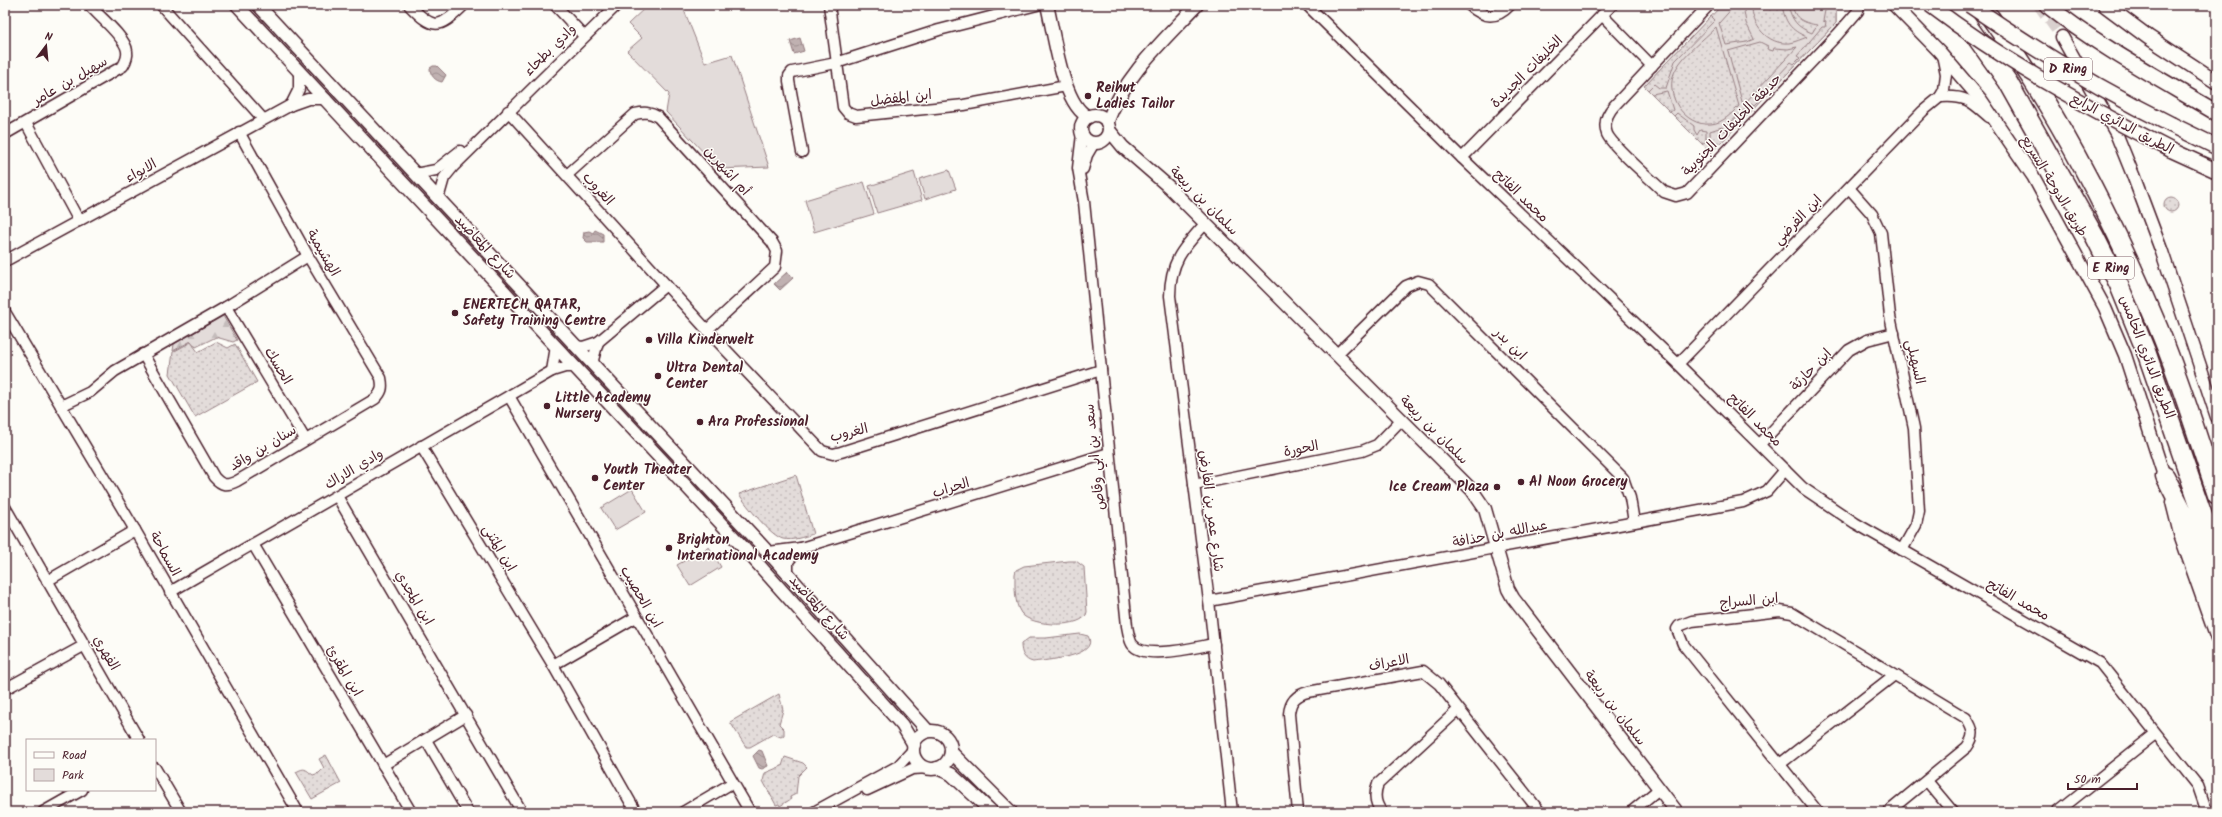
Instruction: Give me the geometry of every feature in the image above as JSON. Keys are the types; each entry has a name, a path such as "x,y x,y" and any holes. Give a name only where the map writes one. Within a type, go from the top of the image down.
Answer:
{"highway":[{"name":"الطريق الدائري الخامس","path":"1952,5 2008,82 2096,237 2119,285 2147,354 2217,556"},
{"name":"الطريق الدائري الخامس","path":"1981,5 2043,97 2082,168 2140,286 2165,344 2217,495"},
{"path":"2165,476 2191,527 2217,601"}],"main road":[{"name":"الطريق الدائري الرابع","path":"1930,5 1975,38 2081,102 2171,150 2217,171"},
{"name":"الطريق الدائري الرابع","path":"1970,5 2028,45 2075,74 2217,147"},
{"name":"D Ring","path":"2047,5 2151,75 2217,113"},
{"path":"2105,5 2148,37 2217,82"}],"street":[{"name":"سهيل بن عامر","path":"5,134 123,66 127,58 127,50 124,42 89,5"},
{"path":"161,5 263,119"},
{"name":"شارع المعاضيد","path":"237,5 576,366 822,634 902,725 913,748"},
{"name":"شارع المعاضيد","path":"258,5 768,552 928,731"},
{"path":"409,5 427,22 433,25 446,22 464,5"},
{"path":"556,5 584,36"},
{"name":"وادي بطحاء","path":"438,199 441,185 448,173 584,36 617,5"},
{"name":"ابن المفضل","path":"828,5 843,107 848,113 856,116 964,105 1066,87"},
{"path":"802,152 789,76 794,71 836,63 939,30 1037,5"},
{"path":"1047,5 1066,87 1068,102 1081,133 1086,140 1098,142"},
{"path":"1081,183 1085,160 1098,142 1107,137 1108,126 1121,93 1147,58 1197,5"},
{"name":"محمد الفاتح","path":"1307,5 1462,158 1678,364 1804,488 1855,523 2100,663 2155,734 2198,786 2207,812"},
{"path":"1469,5 1478,13 1489,17 1501,14 1510,5"},
{"name":"الخليفات الجديدة","path":"1462,158 1612,5"},
{"name":"حديقة الخليفات الجنوبية","path":"1710,5 1609,111 1605,125 1606,132 1610,139 1664,192 1676,196 1687,193 1716,164 1838,34 1858,11 1860,5"},
{"name":"طريق الدوحة السريع","path":"1894,5 1939,50 1981,100 2004,131 2033,176 2105,308 2125,355 2165,476 2180,534 2217,639"},
{"path":"1602,15 1652,66"},
{"path":"2062,37 2116,133 2164,260 2217,417"},
{"path":"1939,50 1946,74 1940,97 1964,98 1974,104 2004,131"},
{"path":"291,105 299,90 299,72"},
{"path":"1066,87 1076,107 1091,116 1102,117 1108,126"},
{"path":"1081,183 1078,168 1083,122 1121,93"},
{"name":"ابن الفرضي","path":"1678,364 1923,111 1940,97"},
{"name":"الابواء","path":"5,260 79,221 263,119 291,105 308,100 326,99"},
{"name":"أم اشهرين","path":"567,175 635,114 641,112 652,114 658,117 772,242 777,251 775,267 707,330"},
{"name":"وادي بطحاء","path":"415,174 429,172 442,166 492,123 506,114"},
{"name":"الغروب","path":"506,114 567,175 707,330 818,448 833,454 1101,370"},
{"name":"سهيل بن عامر","path":"26,123 79,221"},
{"name":"سلمان بن ربيعة","path":"1108,126 1132,155 1205,224 1337,354 1478,498 1485,509 1498,549 1508,589 1519,607 1677,812"},
{"name":"الهشيمية","path":"239,132 308,256 381,378 383,386"},
{"name":"سلمان بن ربيعة","path":"1098,142 1132,155"},
{"name":"سعد بن ابي وقاص","path":"1081,183 1127,626 1132,644 1138,649 1151,652 1214,644"},
{"name":"السهيلي","path":"1848,188 1872,214 1881,233 1888,299 1914,428 1920,497 1916,525 1902,550"},
{"name":"شارع عمر بن الفارض","path":"1205,224 1178,257 1170,283 1170,296 1209,601 1232,812"},
{"path":"61,406 90,392 115,371 226,307 308,256"},
{"name":"ابن بدر","path":"1337,354 1406,286 1418,281 1429,284 1623,478 1630,498 1634,522"},
{"path":"575,346 583,348 598,342 666,285"},
{"name":"الحسك","path":"226,307 305,439"},
{"name":"السماحة","path":"5,312 135,530 298,812"},
{"name":"ابن حارثة","path":"1760,444 1849,350 1867,340 1894,333"},
{"path":"594,367 598,342"},
{"path":"552,371 556,346"},
{"name":"سنان بن واقد","path":"144,354 214,477 220,483 230,484 375,399 383,386"},
{"name":"وادي الاراك","path":"170,592 552,371 564,367 576,366"},
{"name":"ابن الحصيب","path":"509,396 732,784 750,812"},
{"name":"الحورة","path":"1194,485 1362,451 1377,445 1402,419"},
{"name":"ابن المثنى","path":"421,446 553,665 636,812"},
{"name":"الحراب","path":"768,552 801,548 1108,453"},
{"name":"عبدالله بن حذافة","path":"1209,601 1498,549 1743,502 1767,491 1785,470"},
{"name":"ابن المجدي","path":"337,496 522,812"},
{"name":"الفهري","path":"5,508 138,739"},
{"path":"48,581 135,530"},
{"name":"ابن المقرئ","path":"253,544 411,812"},
{"path":"788,575 788,561 794,552 801,548"},
{"name":"ابن السراج","path":"1818,812 1682,644 1677,629 1679,626 1692,620 1780,611 1792,613 1893,676 1966,718 1974,732 1973,739 1967,747 1888,812"},
{"path":"553,665 636,617"},
{"path":"5,689 85,645"},
{"name":"الاعراف","path":"1298,812 1289,714 1291,703 1297,696 1308,692 1423,671 1433,677 1540,812"},
{"path":"1780,764 1893,676"},
{"path":"1382,812 1376,804 1378,784 1458,710"},
{"path":"383,765 466,715"},
{"path":"814,812 898,766 913,748 920,735 928,731 936,731 946,737 950,744 951,752 946,762 933,768 912,769 895,776 827,812"},
{"path":"2057,812 2155,734"},
{"path":"426,740 468,812"},
{"path":"913,748 918,762 951,774 992,812"},
{"path":"951,752 1011,812"},
{"path":"156,770 181,812"},
{"path":"1927,781 1953,812"},
{"path":"683,812 732,784"},
{"path":"1631,812 1659,789"},
{"path":"43,812 80,791"}],"green space":[{"path":"648,5 682,5 705,63 732,55 769,167 719,169 666,112 669,94 627,51 642,38 628,24"},
{"path":"1722,5 1836,5 1836,23 1711,153 1644,86"},
{"path":"1735,5 1743,5 1746,23 1754,39 1747,42 1726,45 1719,23"},
{"path":"1752,5 1782,5 1789,25 1807,37 1789,43 1774,41 1762,32 1754,20"},
{"path":"1788,5 1793,5 1795,14 1800,20 1817,25 1812,33 1796,23 1791,15"},
{"path":"1826,5 1836,5 1836,23 1718,146 1710,138 1710,131 1722,127 1724,131 1731,128 1729,124 1752,103 1755,105 1761,99 1758,96 1772,82 1775,85 1781,79 1778,76 1791,62 1794,64 1800,58 1797,56 1822,27 1825,27 1826,22 1823,21"},
{"path":"1711,16 1715,20 1675,61 1666,88 1659,88 1654,84 1648,90 1644,86"},
{"path":"1716,27 1739,106 1726,118 1719,122 1711,124 1701,123 1692,120 1678,107 1674,98 1672,78 1676,69 1684,58"},
{"path":"1760,42 1768,46 1767,49 1773,51 1774,48 1788,49 1797,47 1743,105 1728,51"},
{"path":"1667,91 1673,110 1670,112 1652,94"},
{"path":"1677,113 1694,126 1694,130 1697,135 1700,130 1706,131 1706,141 1702,144 1674,116"},
{"path":"949,170 956,189 925,199 919,179"},
{"path":"914,172 922,200 877,213 869,186"},
{"path":"864,182 874,214 814,232 805,200"},
{"path":"2171,198 2176,200 2178,205 2176,210 2171,212 2166,210 2164,205 2166,200"},
{"path":"223,316 237,340 233,342 216,337 196,347 191,341 173,351 174,344"},
{"path":"191,342 198,352 216,342 228,348 235,344 257,382 195,417 170,374 173,352"},
{"path":"796,475 813,534 794,539 783,539 778,537 766,526 739,494"},
{"path":"632,489 646,512 615,530 601,508"},
{"path":"709,547 721,567 690,586 677,565"},
{"path":"1076,561 1084,567 1087,612 1084,617 1077,621 1057,624 1045,623 1026,618 1021,613 1017,604 1015,589 1016,570 1024,566"},
{"path":"1080,634 1088,636 1090,643 1086,649 1070,656 1033,662 1027,660 1022,653 1021,644 1029,638 1046,638"},
{"path":"779,694 783,710 779,724 784,729 784,735 781,737 773,734 750,747 746,747 730,722"},
{"path":"326,755 341,783 312,799 296,772 303,769 313,775 319,773 324,768 319,759"},
{"path":"785,757 803,763 807,767 798,776 796,794 780,806 779,804 776,805 763,781 765,773 782,766"}],"water":[{"path":"800,38 804,51 794,54 790,41"},
{"path":"437,66 446,75 442,82 435,79 432,75 430,68"},
{"path":"595,230 603,234 603,242 587,242 583,238 584,232 589,231 593,233"},
{"path":"787,272 793,278 780,290 774,284"},
{"path":"759,750 762,751 768,766 762,769 759,768 753,756"}],"tunnel":[{"path":"2039,5 2062,37"}],"place":[{"name":"Reihut Ladies Tailor","path":"1088,96"},
{"name":"ENERTECH QATAR, Safety Training Centre","path":"455,313"},
{"name":"Villa Kinderwelt","path":"649,340"},
{"name":"Ultra Dental Center","path":"658,376"},
{"name":"Little Academy Nursery","path":"547,406"},
{"name":"Ara Professional","path":"700,422"},
{"name":"Youth Theater Center","path":"595,478"},
{"name":"Al Noon Grocery","path":"1521,482"},
{"name":"Ice Cream Plaza","path":"1497,487"},
{"name":"Brighton International Academy","path":"669,548"}]}
